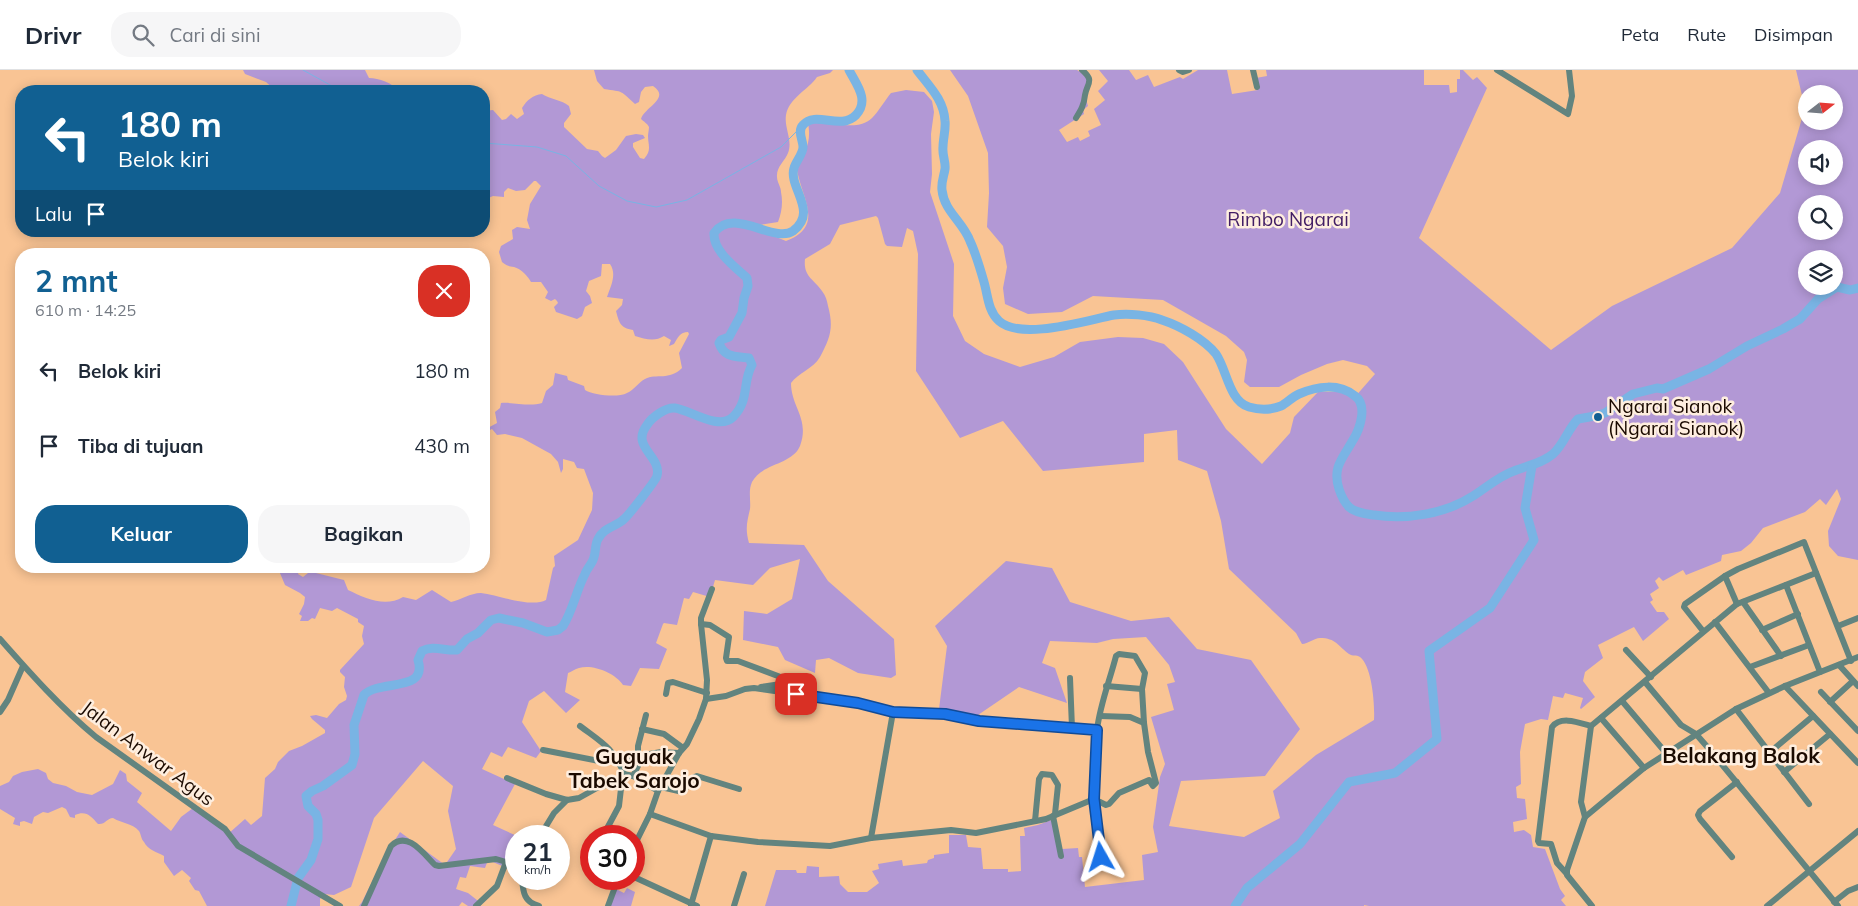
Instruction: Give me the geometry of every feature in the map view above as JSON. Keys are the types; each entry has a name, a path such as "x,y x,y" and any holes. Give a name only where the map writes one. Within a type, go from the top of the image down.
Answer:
{"street":[{"path":"1076,118 1086,102 1085,96 1090,84 1088,74 1082,70"},
{"path":"1179,70 1183,72 1189,70"},
{"path":"1253,70 1257,87"},
{"path":"1497,70 1568,114 1572,96 1569,70"},
{"path":"1703,632 1684,605 1724,576 1804,542 1851,661"},
{"path":"1585,817 1581,802 1591,726 1740,603 1816,573"},
{"path":"1724,576 1740,603 1781,656"},
{"path":"1786,585 1820,672"},
{"path":"644,825 660,789 699,719 707,696 701,618 712,589"},
{"path":"1762,630 1798,614"},
{"path":"1838,626 1858,618"},
{"path":"1715,622 1769,693"},
{"path":"701,624 710,625 729,637 727,661 738,662 788,679 792,682 789,689"},
{"name":"Jalan Anwar Agus","path":"0,639 23,666 89,732 225,829 238,846 340,906"},
{"path":"1750,668 1809,645"},
{"path":"1626,650 1651,677"},
{"path":"650,814 711,836 758,842 830,846 871,838 951,830 976,833 1035,821 1094,799 1106,805 1110,804 1118,792 1149,780 1153,786 1156,785 1147,748 1144,723 1142,689 1144,672 1136,657 1118,654 1106,686 1097,730 1094,799 1101,857"},
{"path":"1567,875 1585,817 1644,768 1736,709 1784,686 1858,657"},
{"path":"1830,702 1856,683 1839,665"},
{"path":"0,712 8,700 23,666"},
{"path":"1070,678 1072,728"},
{"path":"666,694 668,684 673,682 707,696 726,696 745,689 754,688 789,689 893,712 945,714 979,721 1097,730"},
{"path":"1645,682 1681,725 1696,734 1837,905 1848,891 1858,887"},
{"path":"1106,686 1142,689"},
{"path":"1784,686 1858,763"},
{"path":"1821,692 1858,730"},
{"path":"1622,701 1666,753"},
{"path":"1736,709 1809,804"},
{"path":"871,838 893,712"},
{"path":"633,776 638,766 638,746 646,715"},
{"path":"1100,716 1130,718 1144,723"},
{"path":"1769,753 1813,716"},
{"path":"1602,718 1644,768"},
{"path":"1591,726 1569,720 1558,722 1552,727 1538,841 1551,844 1557,863 1592,906"},
{"path":"580,726 611,749 618,759 623,777 619,806 609,825"},
{"path":"642,729 664,734 681,750"},
{"path":"1784,772 1830,734"},
{"path":"543,750 604,762 681,750"},
{"path":"1035,821 1038,779 1042,774 1052,776 1057,783 1054,815 1061,856"},
{"path":"508,778 546,794 567,800 579,798 623,777 633,776 660,789 683,792 693,778 697,776 739,789"},
{"path":"1732,857 1698,817 1700,812 1737,782"},
{"path":"547,825 567,800"},
{"path":"1767,906 1858,832"},
{"path":"645,882 694,905 711,836"},
{"path":"364,906 391,846 396,842 403,840 410,842 435,865 439,866 496,859 505,862"},
{"path":"476,906 496,886 505,864"},
{"path":"734,906 744,874"},
{"path":"523,890 524,896 531,903 539,906"},
{"path":"608,906 612,890"}],"green space":[{"path":"243,70 365,70 369,78 391,85 269,85 245,74"},
{"name":"Rimbo Ngarai","path":"594,70 833,70 830,73 817,77 795,99 788,109 786,125 789,148 787,156 777,173 782,200 778,222 753,226 786,241 798,235 805,228 808,220 806,201 797,170 808,142 808,123 824,122 858,125 872,118 891,93 906,90 924,92 932,101 934,112 931,134 932,174 930,192 954,264 953,316 965,341 984,354 1020,367 1054,357 1080,342 1118,337 1143,338 1164,344 1183,362 1226,429 1262,464 1290,433 1294,417 1318,392 1343,392 1354,398 1375,374 1367,366 1343,360 1327,364 1279,387 1250,387 1244,382 1247,360 1244,352 1226,336 1163,300 1093,296 1062,312 1028,314 1005,304 1003,288 1007,267 1003,246 987,227 989,193 988,153 968,96 950,70 1077,70 1088,77 1086,99 1088,106 1083,110 1084,114 1059,130 1067,142 1078,137 1080,141 1090,136 1088,131 1101,125 1094,109 1105,100 1098,91 1108,81 1099,70 1129,70 1136,80 1148,75 1154,87 1180,77 1183,79 1198,70 1227,70 1232,94 1258,90 1256,78 1267,76 1266,70 1424,70 1424,85 1449,85 1450,93 1457,92 1457,79 1460,79 1460,70 1463,70 1473,80 1477,77 1487,88 1419,238 1551,350 1612,306 1732,248 1780,193 1799,130 1843,130 1843,85 1800,85 1796,70 1858,70 1858,560 1838,556 1829,546 1828,531 1841,499 1837,489 1826,505 1820,499 1805,512 1763,528 1751,543 1741,551 1722,555 1721,561 1686,575 1683,570 1663,581 1659,577 1655,581 1659,588 1650,594 1653,600 1650,602 1657,612 1664,612 1669,619 1643,641 1634,627 1598,645 1603,658 1585,672 1583,681 1595,697 1581,709 1583,698 1565,693 1563,698 1553,696 1548,720 1541,719 1525,724 1520,752 1521,784 1516,787 1517,798 1525,799 1527,819 1513,822 1514,832 1524,830 1531,835 1533,847 1545,849 1560,889 1565,896 1561,900 1566,906 765,906 776,870 796,870 797,873 806,873 807,866 819,867 819,877 839,876 840,884 848,892 867,892 879,883 872,871 879,869 878,864 902,860 903,866 927,863 928,860 934,858 934,855 949,853 949,835 966,835 968,847 981,848 983,869 1008,869 1008,872 1021,871 1020,836 1025,836 1024,828 1054,819 1062,849 1078,848 1079,857 1082,857 1085,887 1144,880 1142,855 1158,852 1153,827 1160,777 1165,764 1151,717 1174,710 1167,684 1175,682 1169,665 1146,637 1113,639 1097,643 1050,641 1042,663 1055,668 1067,703 1019,687 978,715 939,709 947,646 935,626 1006,561 1052,568 1070,602 1131,621 1169,617 1197,649 1251,660 1300,729 1265,776 1181,781 1169,826 1244,837 1280,818 1273,791 1316,755 1374,720 1370,677 1360,657 1350,655 1330,639 1318,638 1302,644 1296,633 1229,569 1221,521 1207,471 1178,460 1177,430 1144,434 1144,462 1043,471 1003,421 960,438 916,371 918,254 913,231 907,228 902,247 887,246 876,216 840,225 830,244 805,259 807,274 826,298 831,321 830,333 817,361 791,383 803,428 800,446 791,457 769,467 752,482 747,530 749,543 804,545 828,581 894,639 896,675 891,678 858,673 829,658 816,660 815,673 785,660 778,647 743,640 744,611 767,614 792,599 800,559 770,568 753,585 715,580 710,597 693,592 689,599 684,598 677,625 663,624 656,643 667,649 659,669 640,668 631,686 623,685 609,673 597,668 579,668 568,673 565,692 580,700 566,713 544,691 529,701 522,722 541,751 536,758 508,747 502,757 491,752 482,769 515,784 493,825 505,830 505,867 488,860 485,868 470,866 466,878 460,877 456,889 468,893 482,904 480,906 468,906 462,902 459,906 359,906 386,854 400,832 445,865 456,849 448,811 453,786 423,761 374,818 351,887 334,895 324,894 320,899 320,906 207,906 199,891 195,890 189,881 191,878 182,870 174,876 164,862 164,856 148,847 139,831 133,826 113,818 98,824 91,816 82,813 75,815 75,818 70,817 66,809 62,807 48,813 43,812 34,817 32,824 24,821 20,822 20,826 13,824 15,818 0,809 0,786 9,782 13,776 38,769 46,773 48,779 53,783 66,786 77,792 92,795 113,784 120,770 126,774 127,781 142,793 137,802 171,831 181,817 193,808 228,834 245,819 251,825 262,816 265,778 289,751 325,733 325,730 310,716 316,715 327,718 339,704 346,700 345,677 340,670 364,644 362,636 364,626 358,622 358,619 337,608 332,611 320,608 315,619 300,621 302,616 299,614 305,597 285,585 280,573 298,573 303,577 308,573 316,573 344,580 348,590 368,599 382,602 389,602 403,597 416,600 432,590 451,602 481,593 532,603 546,600 555,566 554,556 578,540 592,510 593,493 584,469 577,468 574,462 563,459 561,473 558,462 551,454 522,438 505,434 497,435 492,429 490,430 490,427 497,423 495,412 500,408 501,403 532,405 542,403 546,391 553,385 555,373 567,376 568,380 584,386 585,390 589,392 612,396 623,395 643,380 650,377 668,376 682,368 679,353 689,334 685,332 681,334 674,344 669,346 671,340 664,336 654,339 642,338 635,336 633,330 623,326 619,321 616,311 622,305 623,299 607,297 613,276 610,264 602,264 601,276 589,281 586,291 592,303 585,307 582,316 577,319 556,312 554,307 558,303 557,301 545,298 548,292 541,282 531,282 522,271 502,262 499,252 501,246 513,239 512,230 517,227 530,229 527,220 530,204 541,186 534,181 525,190 516,191 508,188 504,192 504,197 490,197 490,110 493,110 502,120 511,114 517,119 524,114 522,108 528,100 542,94 569,106 571,114 564,123 564,127 587,149 598,151 605,158 616,150 626,136 643,135 645,138 633,143 633,147 640,158 644,159 649,150 649,127 641,119 658,99 658,90 653,86 645,87 641,92 639,102 635,104 621,92 604,89 597,81"},
{"path":"616,890 624,893 626,890 635,892 631,906 610,906"}],"waterway":[{"path":"303,70 330,85"},
{"path":"291,906 298,878 311,860 318,839 318,820 316,814 308,806 306,796 352,765 355,754 354,725 364,695 371,690 410,681 416,677 419,670 418,660 422,651 435,648 457,650 467,639 478,633 491,620 499,618 523,623 547,632 558,630 563,626 569,614 582,580 595,555 598,539 627,516 657,476 655,463 644,446 642,439 649,422 660,413 671,408 720,422 727,421 738,411 744,398 747,378 752,365 749,358 727,354 719,343 721,340 729,337 742,313 748,286 747,278 721,252 717,246 714,233 722,226 732,223 785,234 793,231 800,224 803,208 793,175 794,168 803,150 800,133 801,127 808,121 815,119 843,121 856,115 862,104 862,98 849,70"},
{"path":"917,70 939,100 944,113 943,150 945,166 942,182 943,197 967,234 984,282 990,308 999,321 1009,327 1038,329 1120,314 1157,318 1191,334 1211,348 1220,361 1237,398 1242,404 1253,408 1277,407 1299,394 1313,389 1328,387 1349,392 1359,400 1362,417 1356,435 1340,463 1337,481 1346,503 1354,511 1361,513 1399,517 1412,516 1438,511 1462,502 1503,476 1539,462 1553,454 1578,419 1605,413 1633,394 1657,388 1663,389 1709,369 1747,346 1800,319 1818,299 1837,287 1850,290 1858,288"},
{"path":"490,143 537,147 566,156 599,186 627,201 656,207 687,200 781,147 801,127"},
{"path":"1235,906 1247,888 1300,844 1349,782 1395,773 1437,739 1429,651 1490,608 1534,540 1525,508 1532,466"}],"place":[{"name":"Ngarai Sianok (Ngarai Sianok)","path":"1598,417"}],"district":[{"name":"Belakang Balok","path":"1741,756"},
{"name":"Guguak Tabek Sarojo","path":"634,769"}],"route":[{"path":"796,694 858,703 893,712 945,714 979,721 1097,730 1094,799 1101,857"}]}
